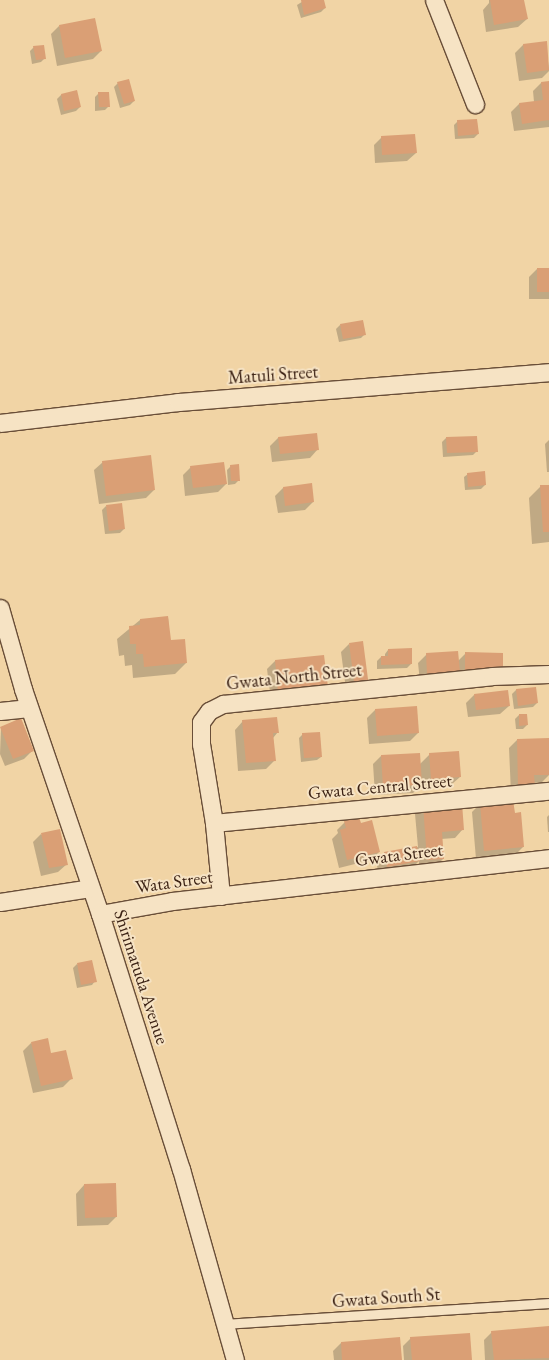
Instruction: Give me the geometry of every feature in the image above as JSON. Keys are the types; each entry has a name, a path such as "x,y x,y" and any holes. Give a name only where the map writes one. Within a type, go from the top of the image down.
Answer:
{"street":[{"path":"434,0 475,104"},
{"name":"Matuli Street","path":"0,423 178,402 549,372"},
{"name":"Shirimatuda Avenue","path":"0,608 29,708 100,914 181,1169 235,1360"},
{"name":"Gwata North Street","path":"221,896 214,823 201,744 200,722 209,711 223,704 492,676 549,674"},
{"path":"0,711 29,708"},
{"name":"Gwata Central Street","path":"214,823 549,791"},
{"name":"Gwata Street","path":"254,892 549,858"},
{"path":"0,902 90,888"},
{"name":"Wata Street","path":"100,914 172,901 254,892"}],"lane":[{"name":"Gwata South St","path":"224,1324 549,1303"}],"building":[{"path":"301,0 324,0 326,8 304,15"},
{"path":"490,0 524,0 528,19 494,25"},
{"path":"95,18 102,51 65,58 59,25"},
{"path":"547,41 549,70 527,73 523,44"},
{"path":"44,45 46,59 36,60 33,46"},
{"path":"129,79 135,101 124,104 117,82"},
{"path":"549,81 549,120 522,124 519,103 543,100 541,82"},
{"path":"77,90 81,107 64,111 61,94"},
{"path":"98,92 109,92 110,107 99,107"},
{"path":"477,119 479,134 458,136 457,120"},
{"path":"415,134 417,153 382,155 381,136"},
{"path":"537,268 549,268 549,292 537,292"},
{"path":"363,320 366,335 343,339 340,324"},
{"path":"317,433 319,450 280,454 278,437"},
{"path":"477,436 478,452 447,453 446,437"},
{"path":"151,455 155,490 106,496 102,461"},
{"path":"224,462 227,484 193,488 190,466"},
{"path":"239,464 240,481 231,481 230,465"},
{"path":"485,471 486,485 468,487 467,473"},
{"path":"312,483 314,502 285,506 283,487"},
{"path":"540,485 549,485 549,532 543,532"},
{"path":"122,503 125,529 109,531 106,505"},
{"path":"168,616 171,640 185,639 187,663 144,667 143,654 136,654 136,644 130,644 129,626 140,625 140,619"},
{"path":"363,641 369,687 355,689 349,643"},
{"path":"412,648 412,664 381,665 381,656 388,656 388,649"},
{"path":"458,651 460,672 427,674 426,653"},
{"path":"465,652 503,653 503,672 465,671"},
{"path":"324,655 328,687 278,693 275,660"},
{"path":"536,687 538,703 518,706 516,689"},
{"path":"508,690 510,706 476,710 474,694"},
{"path":"417,706 419,733 377,736 375,709"},
{"path":"519,714 527,714 528,725 519,726"},
{"path":"277,717 279,733 273,733 276,761 246,763 242,720"},
{"path":"21,718 34,751 13,759 0,727"},
{"path":"320,732 322,757 304,758 302,733"},
{"path":"549,738 549,775 534,775 535,786 518,787 517,739"},
{"path":"459,751 461,777 431,779 429,753"},
{"path":"420,753 422,785 383,787 381,755"},
{"path":"513,800 515,813 521,812 524,847 484,851 480,803"},
{"path":"462,803 464,830 442,832 444,859 427,860 423,805"},
{"path":"359,817 361,823 372,820 380,852 347,860 340,830 346,828 344,821"},
{"path":"60,829 68,865 49,868 41,833"},
{"path":"417,846 420,861 387,867 384,852"},
{"path":"92,960 97,982 81,985 77,963"},
{"path":"48,1038 51,1053 66,1050 73,1079 41,1086 31,1042"},
{"path":"116,1183 117,1217 85,1218 84,1184"},
{"path":"549,1326 549,1358 494,1360 491,1331"},
{"path":"470,1333 472,1360 412,1360 410,1337"},
{"path":"400,1337 402,1360 342,1360 341,1342"}]}
